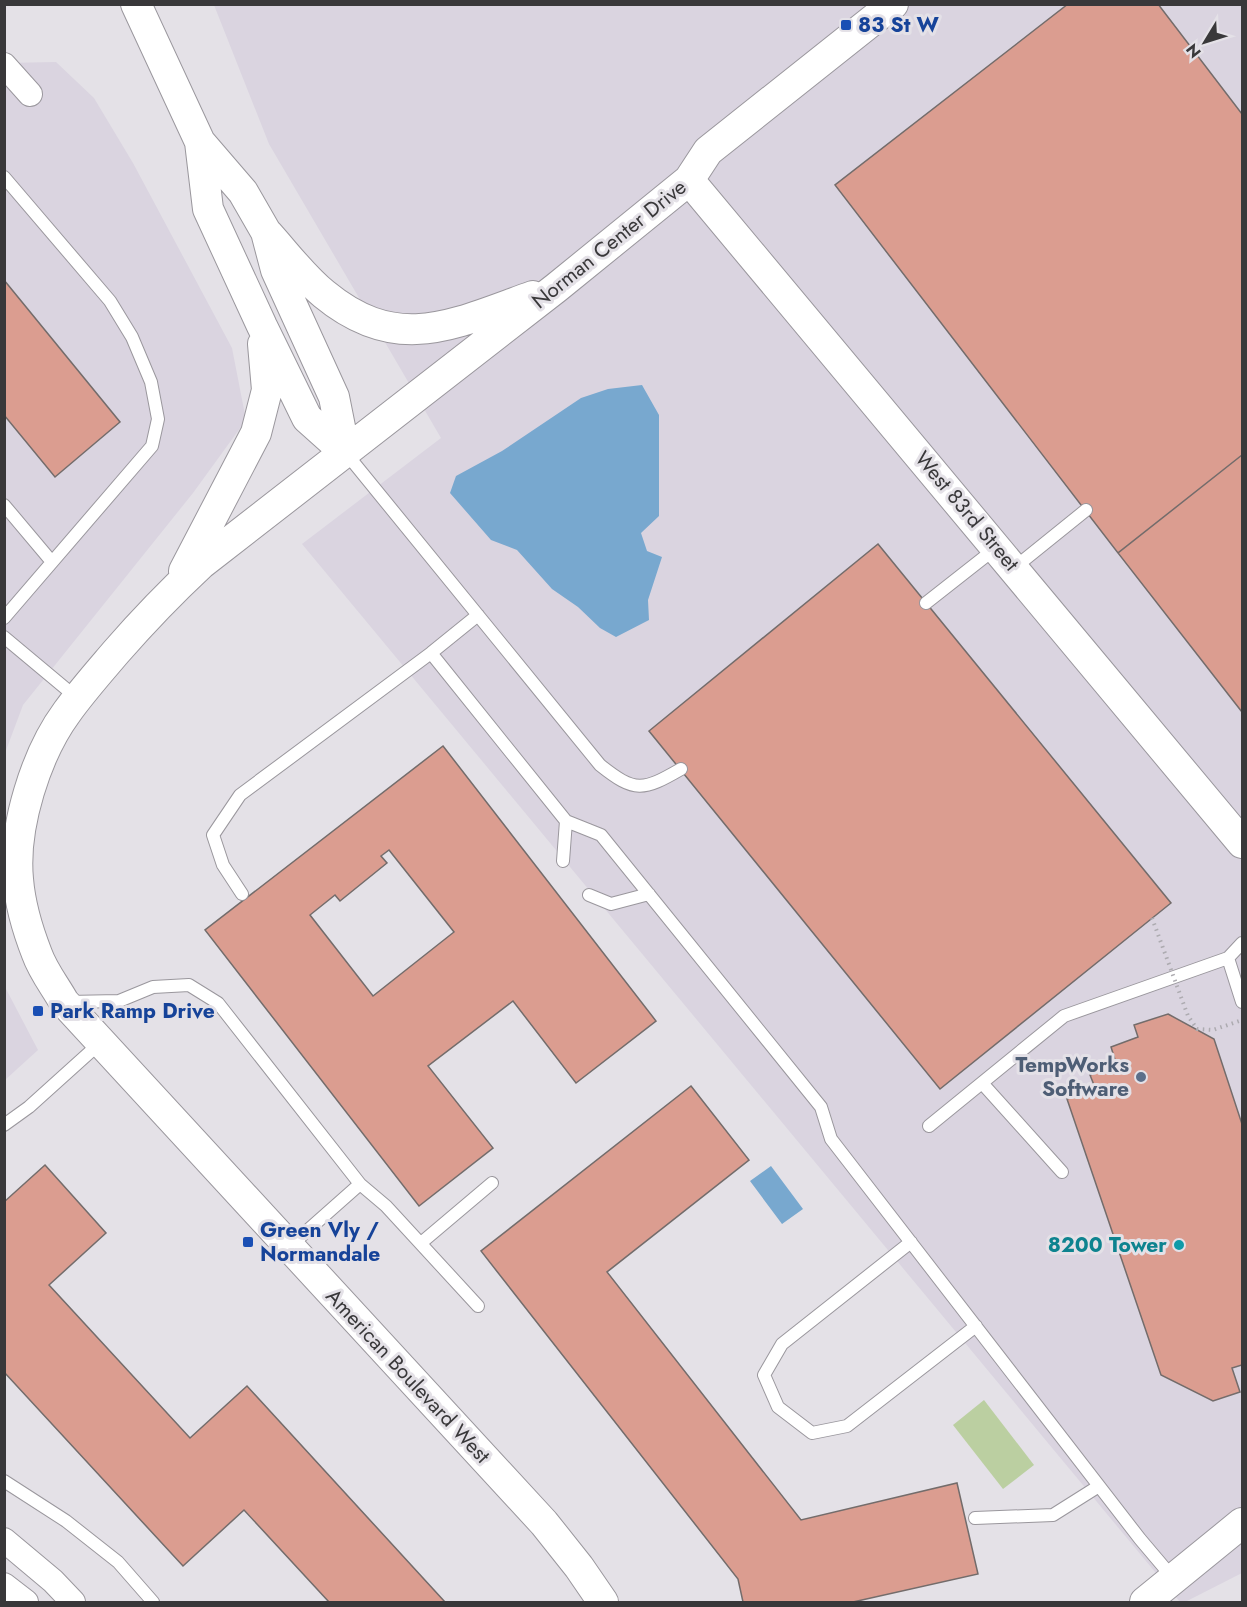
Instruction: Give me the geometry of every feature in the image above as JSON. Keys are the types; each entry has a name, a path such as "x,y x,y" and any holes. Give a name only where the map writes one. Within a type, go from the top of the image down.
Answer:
{"street":[{"path":"136,4 200,142 243,192 266,232 323,293 369,323 393,329 420,330 451,325 556,288"},
{"name":"Norman Center Drive","path":"345,452 556,288 689,180 708,151 893,4"},
{"path":"4,65 30,94"},
{"path":"200,142 208,209 262,326 307,418 345,452"},
{"name":"West 83rd Street","path":"689,180 1006,557 1242,843"},
{"path":"266,232 276,270 334,397 345,452"},
{"path":"175,588 256,433 267,390 262,326"},
{"name":"American Boulevard West","path":"345,452 201,564 175,588 137,628 66,713 44,753 27,797 19,845 18,879 26,920 38,956 64,1002 544,1523 603,1602"},
{"path":"1145,1602 1242,1523"},
{"path":"4,1540 53,1581 73,1602"},
{"path":"4,1585 26,1602"}],"lane":[{"path":"4,177 116,310 132,337 152,382 158,419 152,446 4,618"},
{"path":"345,452 600,765 619,780 636,786 653,785 681,769"},
{"path":"4,505 52,562"},
{"path":"927,603 1086,510"},
{"path":"242,894 223,865 213,835 240,795 431,653 478,615"},
{"path":"6,642 78,698"},
{"path":"431,653 566,821 601,835 821,1107 831,1139 1174,1579"},
{"path":"563,861 566,821"},
{"path":"589,895 611,904 648,894"},
{"path":"929,1126 1064,1016 1228,958 1242,943"},
{"path":"1228,958 1242,1002"},
{"path":"64,1002 119,1001 153,987 189,985 218,1003 360,1184 386,1206 478,1306"},
{"path":"4,1125 29,1107 100,1043"},
{"path":"982,1083 1062,1172"},
{"path":"421,1243 492,1183"},
{"path":"289,1246 360,1184"},
{"path":"911,1242 782,1344 764,1375 778,1407 812,1433 847,1426 975,1326"},
{"path":"4,1481 66,1521 118,1562 153,1602"},
{"path":"975,1518 1053,1515 1100,1486"}],"path":[{"path":"1152,918 1188,1016 1197,1029 1213,1030 1242,1020"}],"shaded area":[{"path":"214,5 1242,5 1242,1573 1185,1602 1180,1602 302,544 441,438 269,144"},
{"path":"56,62 94,98 133,163 232,348 246,420 193,493 23,705 5,753 5,63"},
{"path":"5,987 38,1050 4,1080"}],"green space":[{"path":"984,1400 1034,1465 1003,1489 953,1425"}],"water":[{"path":"642,385 659,415 659,516 641,533 647,551 662,557 648,600 649,620 616,637 600,628 578,607 552,589 517,550 491,540 450,493 456,476 502,451 581,398 608,389"},
{"path":"771,1166 803,1209 782,1224 750,1181"}],"building":[{"path":"1068,4 1158,4 1242,114 1242,455 1118,553 835,185"},
{"path":"4,280 120,422 55,477 4,415"},
{"path":"1242,455 1242,712 1118,553"},
{"path":"878,544 1171,903 940,1089 649,731"},
{"path":"443,746 656,1021 576,1083 513,1001 428,1066 493,1148 419,1206 205,930","holes":["389,850 454,932 373,996 310,915 335,895 340,901 387,863 381,856"]},
{"name":"8200 Tower","path":"1168,1014 1214,1039 1242,1124 1242,1365 1232,1368 1240,1392 1213,1401 1161,1375 1067,1099 1096,1090 1090,1075 1117,1066 1111,1047 1138,1037 1134,1025"},
{"path":"691,1086 749,1160 607,1272 801,1520 957,1483 978,1574 853,1602 743,1602 738,1579 481,1251"},
{"path":"45,1165 106,1233 49,1285 190,1438 247,1386 445,1602 329,1602 244,1510 183,1566 4,1372 4,1202"}],"place":[{"name":"83 St W","path":"846,25"},
{"name":"Park Ramp Drive","path":"38,1011"},
{"name":"TempWorks Software","path":"1141,1077"},
{"name":"Green Vly / Normandale","path":"248,1242"},
{"name":"8200 Tower","path":"1179,1245"}]}
